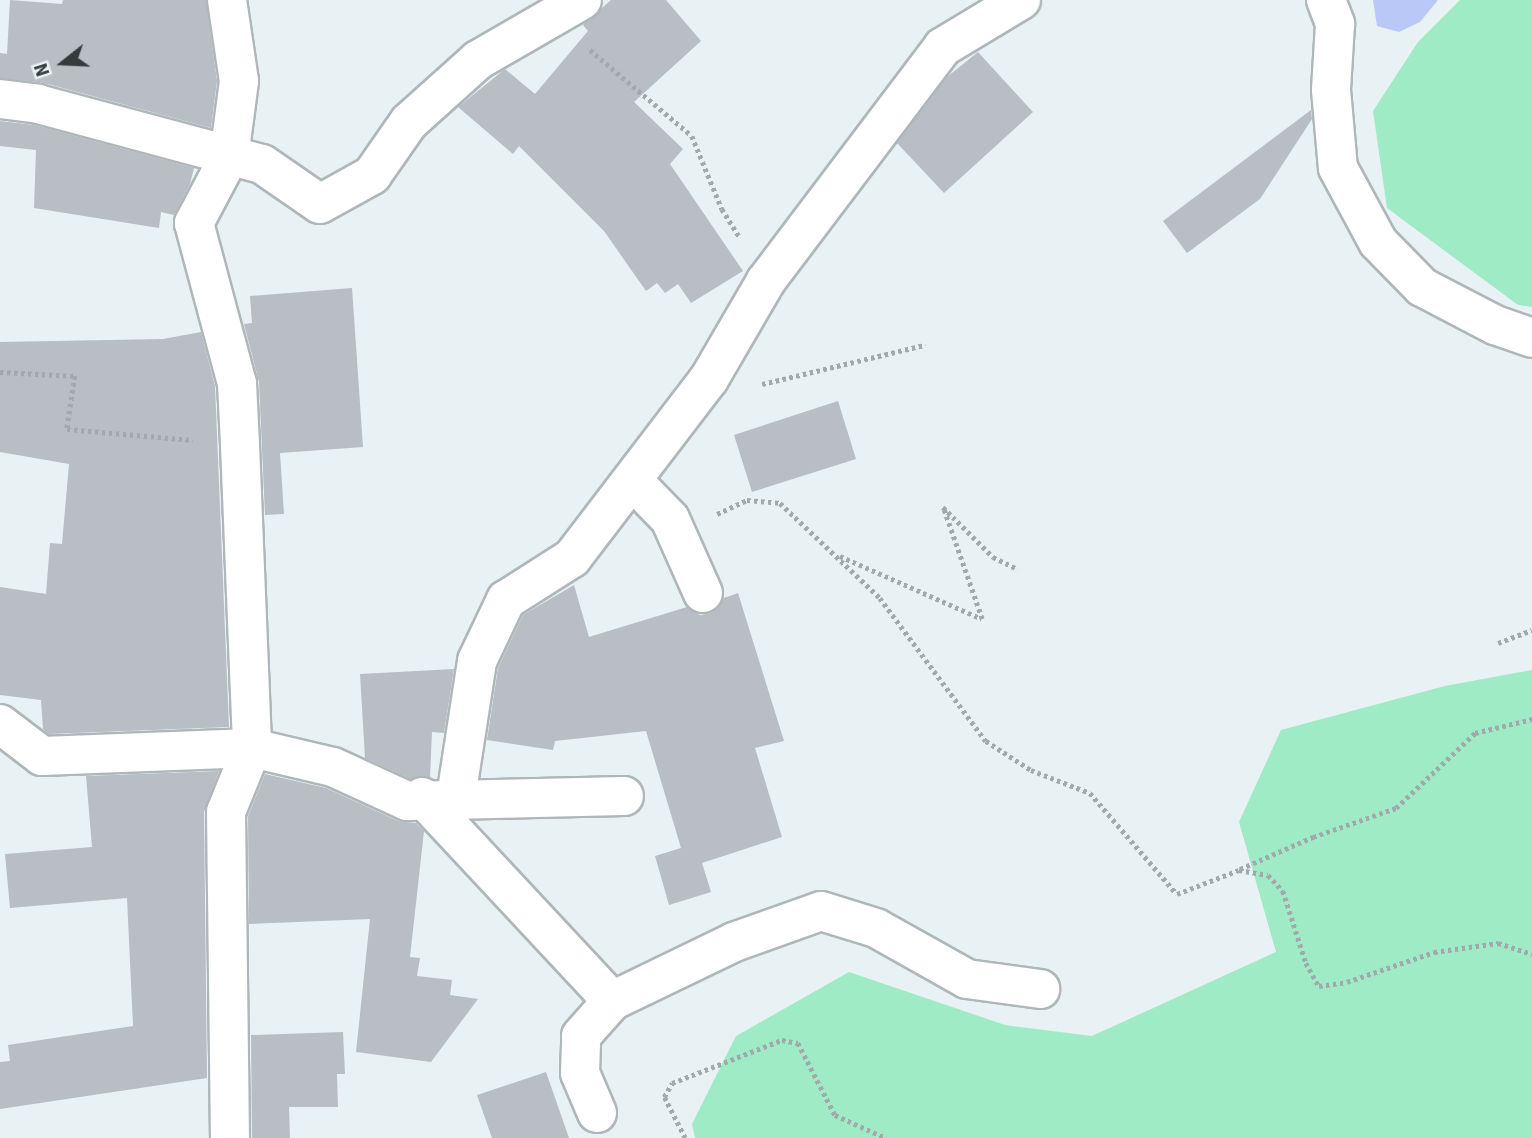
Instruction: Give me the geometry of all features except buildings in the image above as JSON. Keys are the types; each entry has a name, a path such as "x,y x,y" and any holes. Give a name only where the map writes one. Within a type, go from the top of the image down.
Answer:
{"street":[{"path":"227,0 239,81 229,157 194,223 237,383 252,748 226,812 230,1138"},
{"path":"439,797 477,661 506,600 572,558 709,379 765,281 943,47 1021,0"},
{"path":"1326,0 1335,24 1331,90 1338,168 1378,242 1422,287 1495,325 1532,338"},
{"path":"0,99 38,104 262,164 320,204 372,175 409,122 478,60 567,9"},
{"path":"632,480 670,519 703,593"},
{"path":"0,724 42,756 252,748 333,767 407,801 439,797 624,796"},
{"path":"439,797 612,1001"},
{"path":"597,1112 580,1073 580,1036 612,1001 734,942 821,911 876,928 967,979 1040,989"}],"path":[{"path":"567,9 692,136 722,209 765,281"},
{"path":"756,385 925,345"},
{"path":"0,372 75,376 67,429 240,445"},
{"path":"670,519 703,520 747,500 780,503 880,598 986,741 1031,770 1090,793 1177,894 1312,837 1396,808 1475,733 1532,719"},
{"path":"836,554 982,618 943,507 993,557 1018,569"},
{"path":"1498,643 1532,630"},
{"path":"1239,870 1268,875 1283,891 1306,963 1319,986 1347,982 1434,952 1498,943 1532,954"},
{"path":"685,1138 664,1097 672,1083 782,1040 798,1043 835,1115 886,1138"}],"green space":[{"path":"1460,0 1532,0 1532,307 1518,305 1387,208 1373,111 1418,42"},
{"path":"1532,670 1532,1138 695,1138 692,1124 736,1036 849,972 1005,1025 1092,1036 1276,952 1239,822 1281,730 1445,686"}],"water":[{"path":"1373,0 1438,0 1420,22 1399,32 1377,26"}]}
